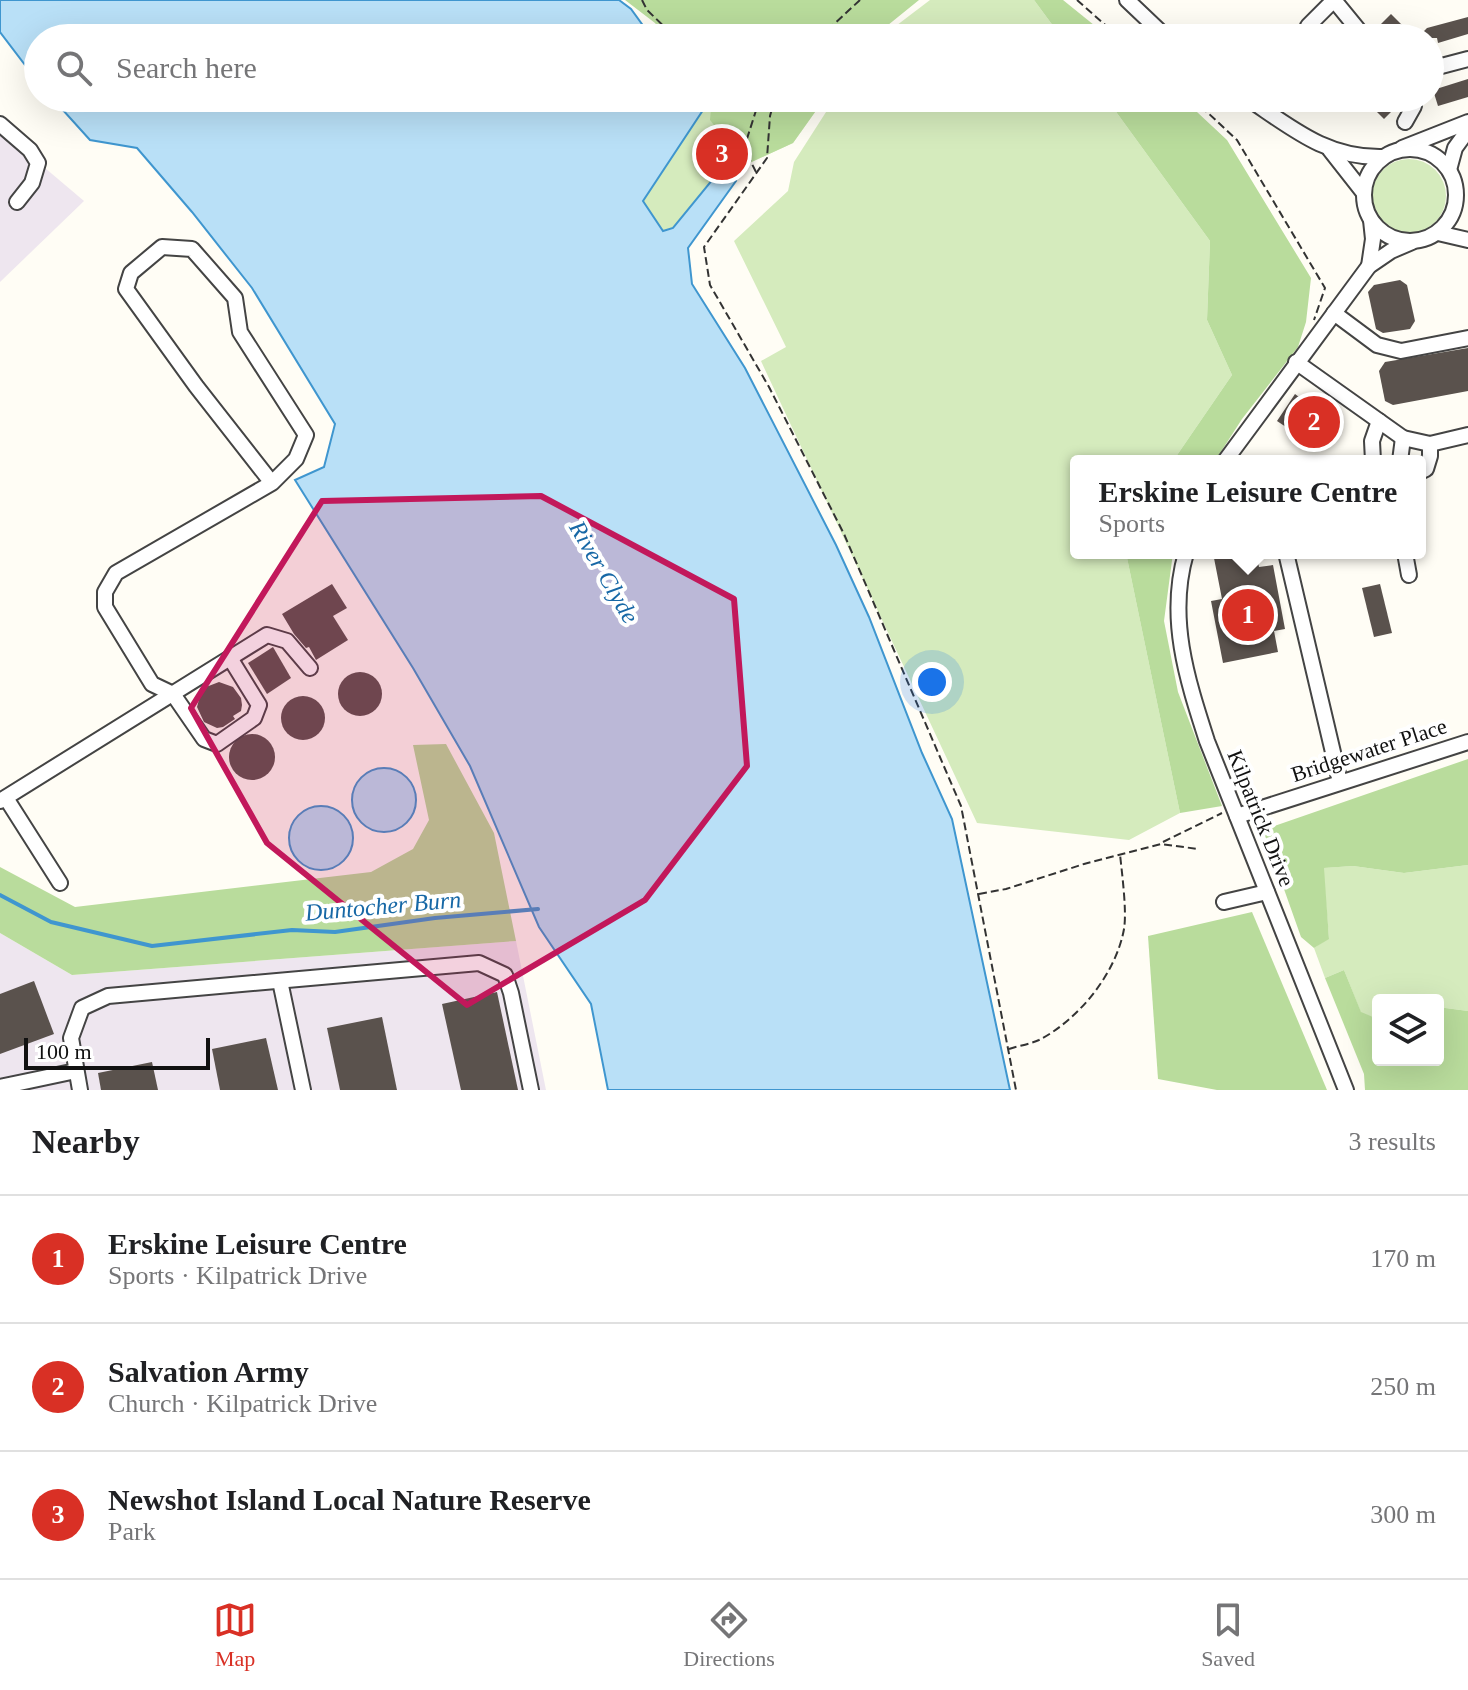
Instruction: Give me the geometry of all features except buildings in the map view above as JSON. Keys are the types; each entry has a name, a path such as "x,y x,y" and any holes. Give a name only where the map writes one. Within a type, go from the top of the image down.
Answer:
{"street":[{"path":"1127,0 1152,24"},
{"path":"1310,24 1334,0 1354,24"},
{"path":"1444,65 1468,59"},
{"path":"1269,112 1330,150 1350,156 1382,157 1439,131 1468,122"},
{"path":"1405,122 1411,112"},
{"path":"0,124 30,150 38,163 32,183 17,202"},
{"path":"1468,130 1455,148 1449,170 1456,194 1468,208"},
{"path":"1330,150 1363,192 1371,220 1373,251 1369,266"},
{"path":"1398,150 1432,155 1449,170"},
{"path":"1363,192 1371,170 1382,157"},
{"path":"1438,233 1453,210 1456,194"},
{"path":"1371,220 1389,235 1412,242"},
{"path":"1229,455 1369,266 1391,251 1438,233 1468,240"},
{"path":"230,658 259,705 254,718 217,744 204,739 173,694 152,684 105,607 105,592 116,573 272,483 296,459 306,435 240,332 235,298 192,249 162,247 131,273 126,289 272,483"},
{"path":"1334,313 1377,345 1388,349 1401,351 1468,338"},
{"path":"1296,362 1403,438 1430,444 1468,435"},
{"path":"1373,455 1372,441 1379,421"},
{"path":"1401,455 1403,438"},
{"path":"1426,469 1430,444"},
{"name":"Kilpatrick Drive","path":"1185,559 1178,596 1178,629 1185,670 1207,741 1346,1090"},
{"path":"1287,559 1340,782"},
{"path":"1406,559 1409,575"},
{"path":"60,883 3,800 267,635 287,641 310,668"},
{"name":"Bridgewater Place","path":"1236,812 1468,742"},
{"path":"1224,902 1267,892"},
{"path":"80,1090 71,1038 82,1008 108,996 479,963 505,975 531,1090"},
{"path":"280,981 303,1090"},
{"path":"0,1087 76,1071"}],"path":[{"path":"642,0 647,10 662,24"},
{"path":"834,24 860,0"},
{"path":"1077,0 1104,24"},
{"path":"756,112 744,148 757,173"},
{"path":"771,112 767,158 704,247 710,285 769,387 844,534 961,806 1016,1090"},
{"path":"1207,112 1237,140 1325,288 1313,318 1319,331"},
{"path":"979,894 1161,844 1236,812"},
{"path":"1161,844 1198,849"},
{"path":"1008,1050 1038,1040 1070,1019 1097,990 1108,972 1124,929 1120,854"}],"highlighted area":[{"path":"541,496 734,599 747,766 645,900 467,1005 267,843 191,708 322,501"}],"shaded area":[{"path":"0,130 84,201 0,282"},
{"path":"0,933 72,975 516,941 546,1090 0,1090"}],"green space":[{"path":"625,0 919,0 889,24 655,23"},
{"path":"930,0 1034,0 1052,24 898,24"},
{"path":"1034,0 1063,0 1093,24 1052,24"},
{"path":"702,112 815,112 793,143 745,165 730,176 717,174 673,228 662,231 643,201"},
{"path":"711,112 815,112 793,143 745,165 710,120"},
{"path":"826,112 1116,112 1210,241 1207,320 1232,375 1177,455 1070,455 1070,559 1127,559 1180,813 1129,840 977,823 761,361 786,347 734,241 788,191 794,162"},
{"path":"1116,112 1197,112 1227,140 1311,278 1306,322 1298,347 1242,419 1219,455 1177,455 1232,375 1207,320 1210,241"},
{"path":"1409,159 1430,165 1440,175 1446,196 1440,217 1430,227 1409,233 1388,227 1378,217 1372,196 1378,175 1388,165"},
{"path":"1127,559 1172,559 1164,621 1178,692 1222,806 1180,813"},
{"path":"446,744 494,833 516,941 72,975 0,933 0,867 75,907 371,872 413,849 429,820 413,745"},
{"path":"1468,759 1468,865 1404,873 1353,866 1324,868 1329,939 1314,948 1301,937 1263,830"},
{"path":"1468,865 1468,1011 1444,1008 1444,994 1372,994 1372,1017 1361,1013 1344,970 1325,978 1314,948 1329,938 1323,868 1353,866 1404,873"},
{"path":"1252,912 1327,1090 1217,1090 1158,1079 1148,936"},
{"path":"1344,970 1361,1012 1372,1017 1372,1066 1444,1066 1444,1008 1468,1011 1468,1090 1365,1090 1364,1074 1325,978"}],"water":[{"path":"0,0 619,0 631,9 642,24 24,24 24,64 0,32"},
{"name":"River Clyde","path":"65,112 702,112 643,201 663,231 673,228 717,174 730,176 736,181 688,248 692,284 745,368 836,545 952,819 1010,1090 608,1090 591,1004 539,927 470,766 413,668 295,480 324,467 335,424 252,288 137,148 90,140"},
{"path":"384,768 402,774 410,782 416,800 410,818 402,826 384,832 366,826 358,818 352,800 358,782 366,774"},
{"path":"321,806 339,812 347,820 353,838 347,856 339,864 321,870 303,864 295,856 289,838 295,820 303,812"}],"waterway":[{"name":"Duntocher Burn","path":"0,895 51,922 152,946 292,930 335,932 435,918 538,909"}],"place":[{"name":"Newshot Island Local Nature Reserve","path":"722,154"},
{"name":"Salvation Army","path":"1314,422"},
{"name":"Erskine Leisure Centre","path":"1248,615"}]}
